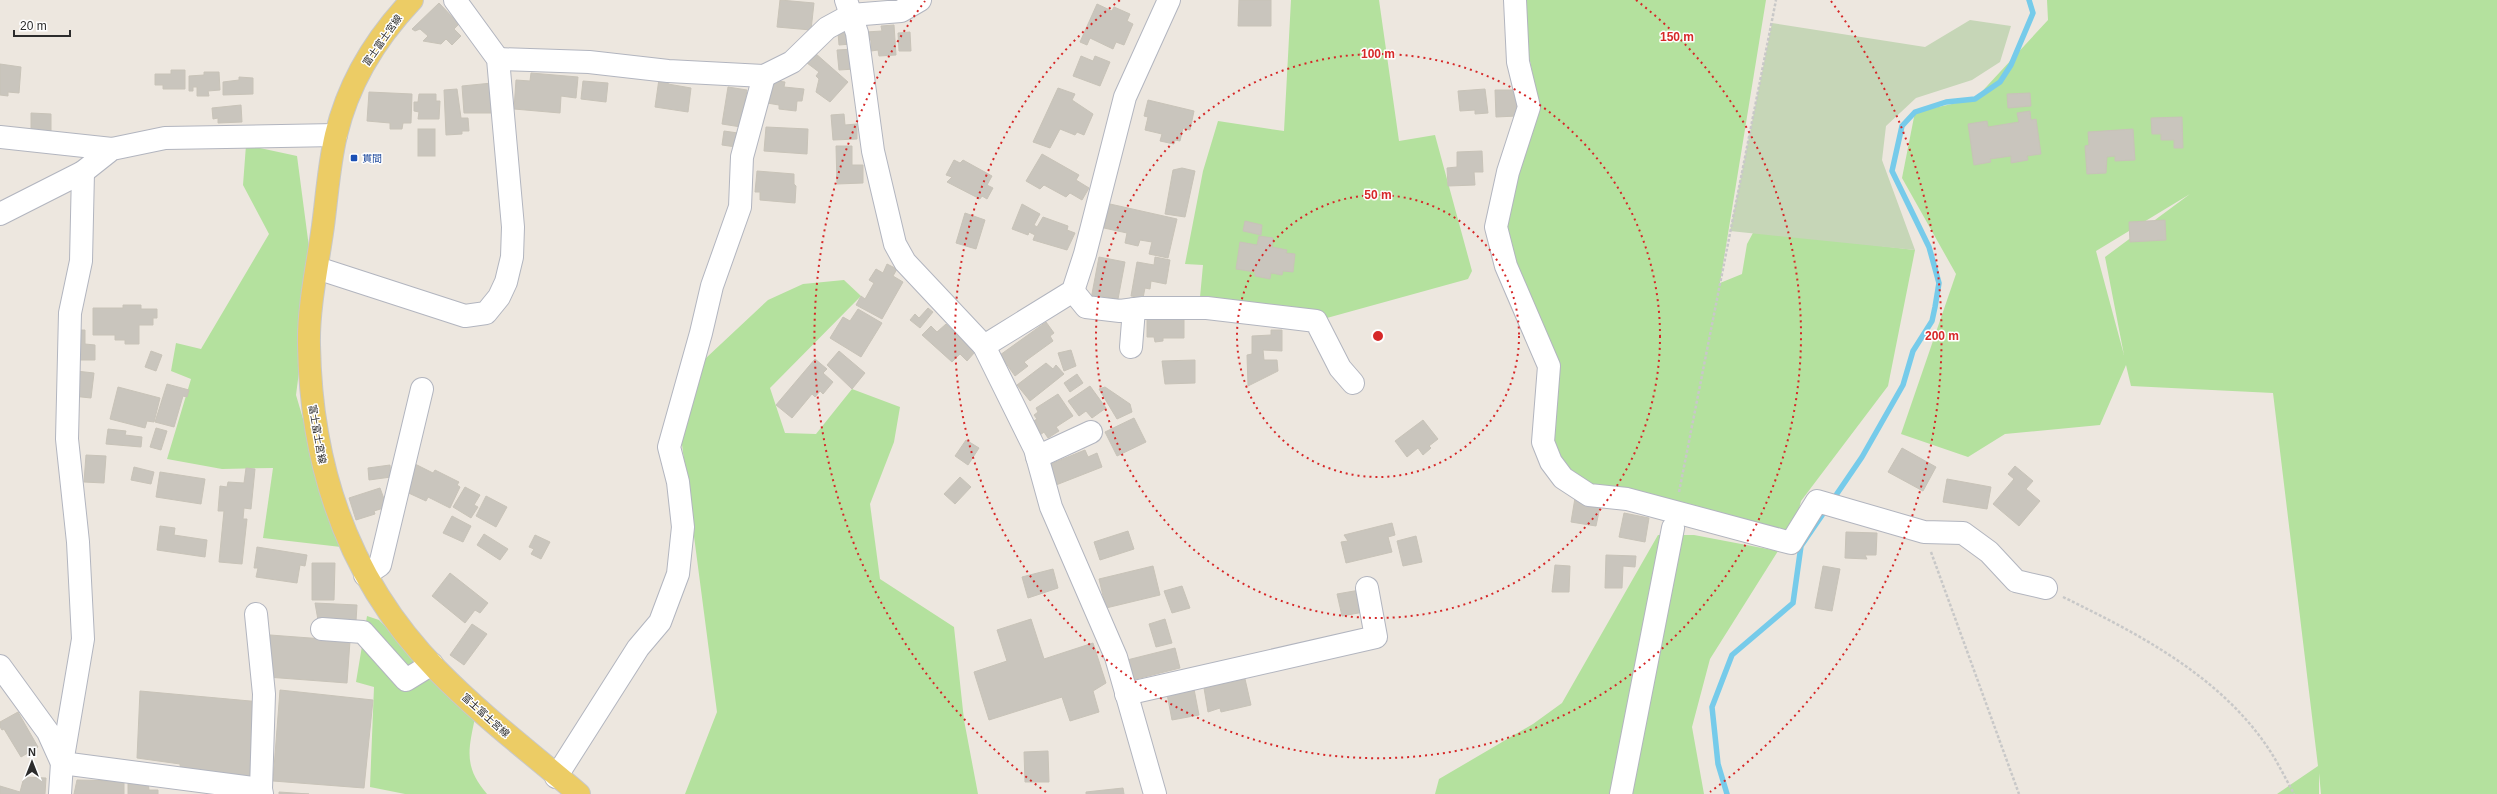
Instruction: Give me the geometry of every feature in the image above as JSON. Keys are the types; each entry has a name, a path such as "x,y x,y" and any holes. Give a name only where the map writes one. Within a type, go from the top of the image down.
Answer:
{"main road":[{"name":"富士富士宮線","path":"412,0 389,25 366,59 348,96 336,135 317,268 309,342 314,415 320,457 346,537 379,599 413,644 432,664 478,709 570,788"}],"street":[{"path":"317,268 465,316 486,313 499,297 506,282 512,257 513,227 498,59 455,0"},
{"path":"498,59 589,62 668,71 764,76 792,62 849,8 901,11 920,0"},
{"path":"984,346 1073,291 1085,254 1125,97 1169,0"},
{"path":"1515,0 1518,62 1529,107 1508,172 1496,227 1506,266 1549,366 1543,442 1550,462 1563,478 1589,495 1627,499 1674,519 1706,521 1791,543 1817,501 1924,532 1963,533 1989,552 2016,581 2046,588"},
{"path":"849,8 857,33 873,151 895,244 905,262 984,346 1037,457 1051,507 1116,657 1155,794"},
{"path":"570,788 638,648 660,622 678,574 683,526 678,482 669,447 701,333 712,286 740,207 742,157 764,76"},
{"path":"0,137 112,149 165,138 336,135"},
{"path":"0,214 83,172 112,149"},
{"path":"60,794 62,763 83,639 78,542 66,439 70,313 81,261 83,172"},
{"path":"1073,291 1086,307 1120,311 1134,309 1207,308 1316,320 1340,368 1353,383"},
{"path":"1130,347 1134,309"},
{"path":"365,575 380,565 422,389"},
{"path":"1037,457 1091,432"},
{"path":"1621,794 1674,519"},
{"path":"1126,694 1376,637 1367,588"},
{"path":"62,763 262,791 264,694 256,614"},
{"path":"322,629 363,632 406,680 432,664"},
{"path":"0,666 48,732 62,763"}],"path":[{"path":"1674,519 1776,0"},
{"path":"1924,532 2019,794"},
{"path":"2046,588 2113,621 2184,663 2237,710 2272,753 2294,794"}],"green space":[{"path":"1291,0 1379,0 1399,141 1435,135 1472,271 1468,279 1316,321 1199,308 1203,265 1185,264 1203,171 1218,121 1284,131"},
{"path":"1523,0 1766,0 1720,283 1742,274 1747,244 1754,231 1915,250 1888,386 1801,501 1791,543 1579,489 1548,446 1557,375 1516,287 1507,225 1535,86 1528,51"},
{"path":"2047,0 2497,0 2497,794 2321,794 2319,773 2319,794 2277,794 2318,766 2273,393 2131,386 2126,365 2100,425 2005,434 1968,457 1901,434 1956,274 1902,178 1915,112 1975,99 2048,20","holes":["2190,194 2105,257 2124,355 2096,251"]},
{"path":"1970,20 2011,26 2000,62 1972,80 1916,98 1886,126 1882,160 1915,250 1730,231 1772,23 1925,47"},
{"path":"246,145 297,156 312,270 296,395 341,547 263,538 273,468 222,469 167,459 191,379 171,371 176,343 201,349 269,234 243,185"},
{"path":"844,280 861,296 770,388 785,433 816,434 852,389 900,407 894,442 870,504 880,579 954,627 964,720 978,794 685,794 717,712 678,414 706,358 768,300 803,284"},
{"path":"1658,535 1694,535 1778,551 1710,659 1692,727 1704,794 1435,794 1439,779 1533,724 1562,703"},
{"path":"367,616 379,620 475,718 470,749 471,767 474,775 487,794 405,794 370,787 374,687 356,682"}],"building":[{"path":"780,0 814,3 811,30 777,27"},
{"path":"1239,0 1271,0 1271,26 1238,26"},
{"path":"439,3 459,24 454,29 461,36 452,45 446,39 441,44 423,41 428,36 420,29 415,31 412,29"},
{"path":"1097,4 1112,11 1114,7 1130,14 1127,21 1133,24 1124,45 1116,42 1113,49 1090,38 1087,45 1080,42"},
{"path":"894,25 896,55 879,56 878,50 871,51 871,40 867,40 866,32 882,31 881,26"},
{"path":"850,32 851,44 839,45 838,33"},
{"path":"910,32 911,51 899,51 898,33"},
{"path":"854,49 855,69 839,70 837,50"},
{"path":"815,53 848,82 830,102 816,92 819,79 816,76 819,72 807,63"},
{"path":"1081,56 1093,61 1095,56 1110,62 1100,86 1073,76"},
{"path":"0,64 21,67 19,93 8,92 8,96 0,95"},
{"path":"171,70 185,70 185,89 163,89 163,85 155,85 155,74 171,74"},
{"path":"204,72 219,72 220,90 208,91 209,96 197,96 197,87 193,87 193,91 189,91 189,76 204,75"},
{"path":"531,73 578,77 576,98 561,96 560,113 514,109 516,80 530,81"},
{"path":"239,77 253,78 253,94 223,95 223,82 239,80"},
{"path":"659,79 669,80 668,84 691,88 688,112 655,107"},
{"path":"770,80 785,82 784,87 804,89 802,101 797,101 796,111 779,109 779,105 767,103"},
{"path":"583,81 608,83 606,102 581,99"},
{"path":"492,83 495,113 464,113 462,86"},
{"path":"728,87 747,90 741,127 722,124"},
{"path":"1058,88 1075,94 1072,100 1093,114 1084,135 1077,132 1075,135 1060,129 1050,148 1033,142"},
{"path":"457,89 461,118 468,118 469,131 462,131 462,134 446,135 444,90"},
{"path":"1485,89 1488,113 1475,114 1475,110 1460,111 1458,91"},
{"path":"1495,90 1517,90 1517,116 1496,117"},
{"path":"369,92 412,94 411,123 403,123 402,129 390,129 390,123 367,121"},
{"path":"2030,93 2031,106 2008,108 2007,94"},
{"path":"419,94 436,94 436,101 440,101 439,119 418,119 419,112 414,111 414,102 418,102"},
{"path":"1148,100 1194,111 1190,130 1183,128 1180,141 1175,140 1174,144 1160,141 1162,134 1145,130 1148,117 1144,116"},
{"path":"241,105 242,122 218,123 218,118 213,119 212,108"},
{"path":"2030,111 2031,120 2036,119 2041,154 2027,156 2028,160 2011,163 2011,156 1990,159 1991,162 1974,165 1968,124 1987,121 1988,127 2019,122 2017,113"},
{"path":"31,113 51,114 51,134 31,132"},
{"path":"844,114 845,125 857,124 857,139 833,140 831,115"},
{"path":"2182,117 2183,148 2174,148 2174,140 2161,140 2161,134 2152,134 2151,118"},
{"path":"766,127 808,129 807,154 764,151"},
{"path":"418,129 435,129 435,156 418,156"},
{"path":"2133,129 2135,160 2115,161 2115,156 2107,157 2106,173 2087,174 2085,146 2089,145 2088,132"},
{"path":"724,131 738,133 736,147 722,145"},
{"path":"836,146 852,146 852,165 863,165 863,183 837,184"},
{"path":"1482,151 1483,172 1474,172 1475,185 1448,186 1447,168 1457,167 1457,152"},
{"path":"1042,154 1079,175 1076,180 1089,188 1082,200 1070,193 1066,197 1044,185 1040,189 1026,181"},
{"path":"954,160 960,163 963,160 992,176 987,185 993,188 987,199 982,196 980,199 947,182 952,177 946,175"},
{"path":"1182,168 1195,171 1185,217 1165,214 1173,170"},
{"path":"757,171 794,174 794,184 796,186 795,203 760,200 760,192 755,192"},
{"path":"1022,204 1040,214 1034,225 1037,227 1043,217 1068,226 1067,230 1075,233 1067,250 1033,240 1035,235 1029,232 1028,235 1012,229"},
{"path":"1110,204 1177,219 1168,258 1149,254 1152,242 1140,240 1138,246 1125,243 1127,233 1104,228"},
{"path":"965,213 985,220 976,249 956,243"},
{"path":"2165,220 2166,240 2130,242 2129,222"},
{"path":"1245,221 1262,225 1261,235 1243,231"},
{"path":"1259,236 1273,238 1272,247 1287,250 1286,253 1295,254 1293,272 1283,271 1282,275 1271,273 1270,279 1255,276 1255,272 1236,269 1240,242 1257,245"},
{"path":"1099,257 1125,262 1118,299 1100,296 1099,301 1091,299"},
{"path":"1155,257 1170,260 1166,284 1151,281 1150,289 1145,288 1143,298 1131,296 1137,262 1154,265"},
{"path":"887,264 897,269 893,276 903,282 882,319 856,305 861,296 865,299 874,283 869,280 876,269 883,273"},
{"path":"123,305 141,305 141,309 157,309 157,318 153,318 153,325 139,325 139,344 125,344 125,340 115,340 115,335 93,335 93,308 123,308"},
{"path":"928,308 933,312 920,328 910,320 915,314 919,318"},
{"path":"858,309 882,323 861,357 830,338 843,317 850,321"},
{"path":"1184,315 1184,338 1163,338 1163,341 1155,342 1154,337 1147,337 1147,316"},
{"path":"1046,322 1054,333 1050,336 1053,341 1024,362 1028,366 1015,376 1000,355"},
{"path":"946,324 975,352 967,361 960,354 952,362 922,335 931,326 937,332"},
{"path":"77,330 85,330 85,344 95,345 95,360 76,360"},
{"path":"1271,330 1282,330 1282,351 1263,350 1264,360 1277,360 1278,371 1248,386 1247,355 1252,354 1252,336 1271,335"},
{"path":"1071,350 1076,366 1064,371 1058,353"},
{"path":"151,351 162,355 156,371 145,367"},
{"path":"839,351 865,373 852,389 827,365"},
{"path":"815,359 827,369 823,373 833,382 823,394 820,391 815,397 812,394 792,418 776,405"},
{"path":"1195,360 1195,383 1165,384 1162,361"},
{"path":"1046,363 1053,369 1056,365 1064,374 1030,401 1017,385"},
{"path":"76,371 94,373 91,398 72,396"},
{"path":"1077,374 1083,383 1070,392 1064,383"},
{"path":"167,384 189,390 187,397 183,396 174,427 155,422"},
{"path":"1090,386 1106,408 1092,418 1086,411 1079,416 1068,401"},
{"path":"118,387 160,398 154,422 147,421 145,428 110,419"},
{"path":"1105,387 1130,404 1132,412 1117,419 1099,389"},
{"path":"1058,394 1073,416 1056,427 1059,431 1048,438 1044,432 1040,435 1032,422 1037,419 1034,415 1038,412 1036,408"},
{"path":"1134,418 1146,442 1117,456 1105,432"},
{"path":"1423,420 1438,439 1429,446 1431,448 1423,455 1418,448 1407,457 1395,441"},
{"path":"156,428 167,431 161,450 150,447"},
{"path":"108,429 126,431 125,435 142,437 141,447 106,444"},
{"path":"966,440 979,448 968,465 955,456"},
{"path":"1902,448 1936,467 1923,491 1888,472"},
{"path":"1085,450 1088,457 1097,453 1102,467 1056,485 1048,465"},
{"path":"86,455 106,456 104,483 84,482"},
{"path":"415,464 433,473 435,470 459,482 457,485 460,487 450,508 428,497 426,501 402,490"},
{"path":"390,465 391,477 369,480 368,468"},
{"path":"2015,466 2033,481 2026,489 2040,501 2019,526 1993,504 2014,479 2008,474"},
{"path":"134,467 154,472 151,484 131,480"},
{"path":"246,468 255,469 251,509 244,508 243,519 247,519 242,564 219,562 224,511 218,511 220,486 227,487 228,482 244,483"},
{"path":"160,472 205,479 201,504 156,497"},
{"path":"960,477 971,487 955,504 944,494"},
{"path":"1947,479 1991,487 1987,509 1943,502"},
{"path":"465,487 480,495 474,505 478,507 471,518 453,507"},
{"path":"380,488 387,507 374,511 375,514 356,520 349,498"},
{"path":"486,496 507,507 496,527 476,516"},
{"path":"1575,498 1601,502 1596,526 1571,522"},
{"path":"1624,513 1649,518 1645,542 1619,537"},
{"path":"452,516 471,526 463,542 443,533"},
{"path":"1392,523 1395,535 1388,537 1392,552 1346,563 1341,542 1348,541 1344,535"},
{"path":"160,526 175,528 174,535 207,540 205,557 157,550"},
{"path":"1128,531 1134,549 1100,560 1094,542"},
{"path":"1846,532 1877,533 1876,555 1865,555 1867,559 1845,558"},
{"path":"484,534 508,549 500,560 477,545"},
{"path":"535,535 550,542 541,559 531,554 534,549 529,547"},
{"path":"1416,536 1422,562 1403,566 1397,541"},
{"path":"257,547 307,555 305,566 300,565 297,583 256,577 258,568 254,568"},
{"path":"1606,555 1636,556 1635,567 1623,566 1622,588 1605,588"},
{"path":"312,563 335,563 334,600 312,600"},
{"path":"1555,565 1570,566 1569,592 1552,592"},
{"path":"1153,566 1160,595 1106,608 1099,579"},
{"path":"1823,566 1840,569 1832,611 1815,608"},
{"path":"1053,569 1058,588 1028,598 1022,577"},
{"path":"450,573 488,603 480,613 475,610 465,623 432,596"},
{"path":"1182,586 1190,608 1172,613 1164,591"},
{"path":"1360,590 1364,612 1342,616 1337,594"},
{"path":"315,603 357,605 356,621 318,620"},
{"path":"1031,619 1044,659 1093,643 1106,683 1093,691 1099,712 1070,721 1062,697 989,720 974,672 1007,661 997,630"},
{"path":"1165,619 1172,643 1156,647 1149,624"},
{"path":"472,624 487,634 464,665 450,655"},
{"path":"270,635 350,641 347,683 267,677"},
{"path":"1175,648 1180,668 1132,680 1127,660"},
{"path":"1245,679 1251,705 1221,712 1220,708 1208,712 1204,688"},
{"path":"1194,689 1199,715 1172,720 1167,694"},
{"path":"280,690 373,700 364,788 273,781"},
{"path":"140,691 261,702 255,779 181,777 180,764 137,758"},
{"path":"18,712 38,747 21,757 4,729 2,730 0,727 0,722"},
{"path":"1048,751 1049,782 1025,782 1024,752"},
{"path":"24,777 46,778 45,794 0,794 0,786 20,792"},
{"path":"77,780 124,781 124,794 74,794"},
{"path":"128,782 148,782 149,790 158,790 158,794 128,794"},
{"path":"1123,788 1124,794 1086,794 1086,792"},
{"path":"279,792 309,794 279,794"}],"waterway":[{"path":"1832,501 1862,457 1903,385 1913,351 1932,321 1935,307 1939,283 1929,247 1892,171 1902,126 1915,112 1946,102 1975,99 2000,82 2011,65 2033,13 2029,0"},
{"path":"1727,794 1718,764 1712,707 1732,655 1793,603 1801,546 1827,508"}],"place":[{"name":"貫間","path":"354,158"}]}
